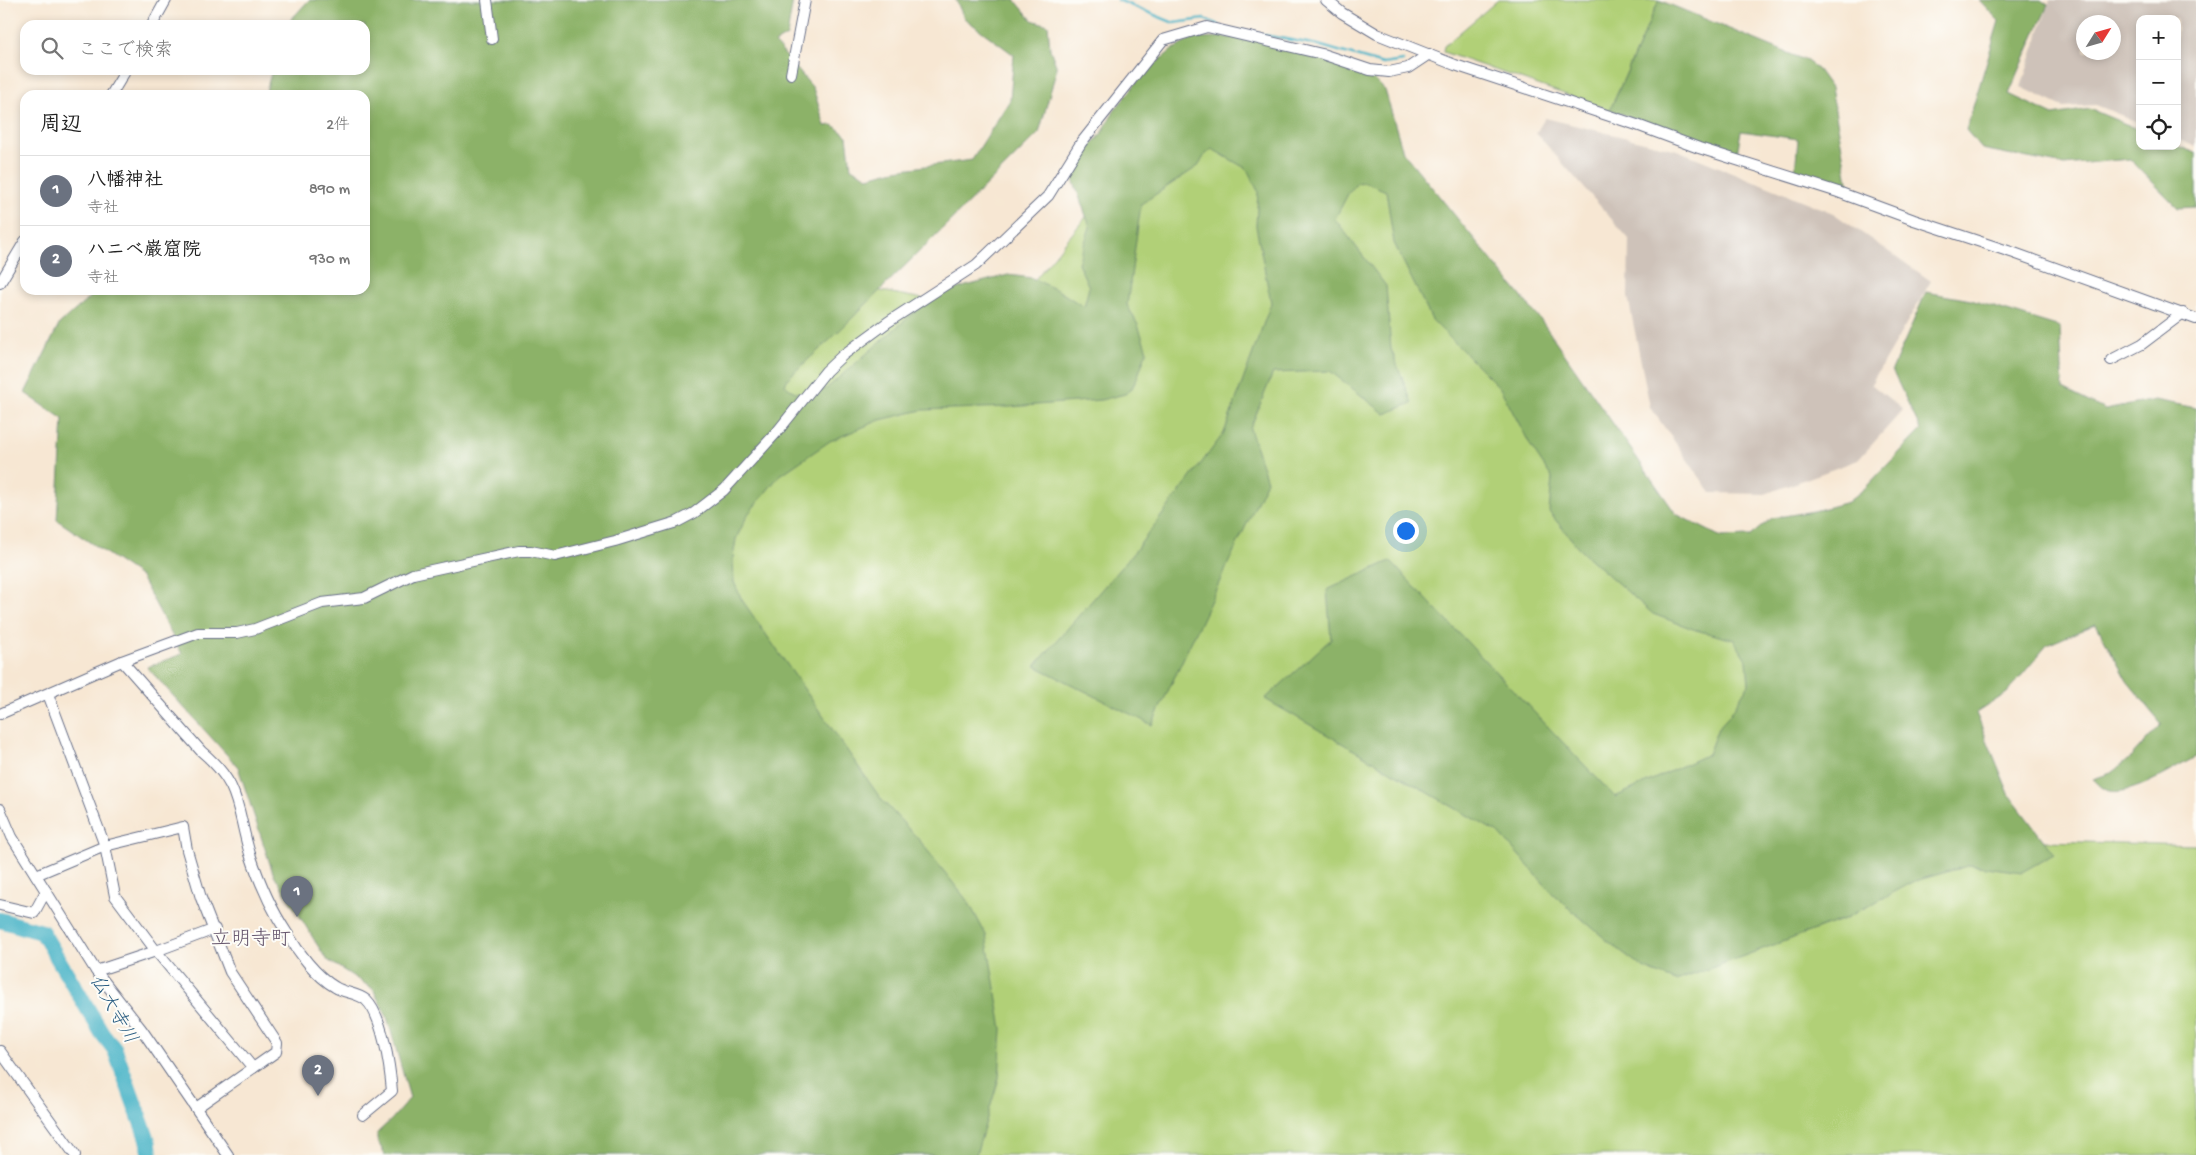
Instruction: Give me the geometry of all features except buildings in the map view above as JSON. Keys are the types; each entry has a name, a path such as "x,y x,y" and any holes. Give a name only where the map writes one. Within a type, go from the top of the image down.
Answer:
{"street":[{"path":"155,20 166,0"},
{"path":"487,0 492,39"},
{"path":"791,74 805,0"},
{"path":"1326,0 1377,34 1455,65 2014,252 2196,319"},
{"path":"0,714 122,661 198,633 237,632 255,628 322,603 364,598 413,574 519,551 532,551 555,556 661,527 694,513 724,490 777,432 804,396 843,356 888,322 976,265 1048,196 1081,143 1163,40 1208,27 1322,54 1370,70 1389,72 1408,68 1429,54"},
{"path":"114,90 123,75"},
{"path":"0,283 20,249"},
{"path":"2111,360 2142,344 2183,314"},
{"path":"122,661 200,751 212,760 231,784 237,798 250,853 261,886 286,933 312,967 323,978 335,988 366,1000 377,1016 391,1074 392,1090 363,1115"},
{"path":"48,694 105,846 115,896 156,951 253,1068"},
{"path":"0,808 12,837 96,971 142,1030 228,1155"},
{"path":"36,875 105,846 183,826 187,850 196,882 230,972 277,1043 276,1052 196,1108"},
{"path":"0,905 34,913 46,891"},
{"path":"96,971 215,929"},
{"path":"0,1051 75,1155"}],"shaded area":[{"path":"2050,0 2196,0 2196,147 2181,141 2181,15 2136,15 2136,121 2096,105 2063,107 2021,87"},
{"path":"1545,118 1677,150 1833,213 1931,281 1871,384 1903,410 1858,460 1765,494 1711,493 1650,407 1628,297 1629,239 1536,133"}],"green space":[{"path":"309,0 793,0 787,36 775,43 813,88 825,126 833,125 847,136 851,168 868,177 895,170 972,160 1010,100 1014,55 964,18 956,0 1015,0 1032,20 1048,25 1050,49 1057,68 1039,133 832,338 788,378 785,385 799,393 810,393 826,389 912,314 940,294 966,286 1008,275 1032,278 1059,291 1084,307 1089,287 1078,263 1090,227 1070,171 1102,133 1114,111 1144,73 1172,50 1193,38 1255,39 1310,57 1363,68 1385,90 1403,152 1543,323 1676,514 1721,537 1750,536 1772,518 1814,511 1848,502 1865,488 1921,430 1892,370 1926,292 1971,300 2060,327 2063,389 2105,410 2155,400 2196,408 2196,757 2153,780 2130,789 2109,791 2093,779 2111,773 2130,758 2162,724 2127,681 2096,624 2047,645 2007,693 1976,713 2010,796 2054,854 2022,872 1971,865 1915,881 1844,919 1676,981 1645,969 1610,943 1553,894 1500,834 1265,699 1331,639 1327,590 1390,561 1615,797 1708,754 1718,728 1729,716 1749,684 1747,661 1734,640 1696,630 1653,614 1582,552 1549,512 1552,478 1532,448 1500,388 1432,320 1394,243 1386,191 1365,182 1357,183 1348,194 1335,219 1386,286 1391,349 1412,403 1385,414 1330,371 1273,373 1250,429 1267,481 1152,725 1035,666 1135,551 1224,433 1271,303 1256,226 1258,191 1247,169 1212,149 1205,155 1197,167 1141,204 1127,305 1138,325 1147,351 1131,390 1125,394 1101,400 1010,407 922,410 880,420 830,441 779,476 748,514 736,539 733,558 734,582 742,600 881,799 920,841 969,903 986,935 1002,1029 999,1078 976,1155 385,1155 377,1140 377,1133 410,1098 387,1017 373,989 326,959 273,873 238,767 147,667 182,654 141,577 57,520 63,419 25,393 60,323 93,295 370,295 370,90 266,90 271,75 370,75 370,20 291,20"},
{"path":"1498,0 1659,0 1610,110 1443,52 1444,46"},
{"path":"1659,0 1807,61 1818,70 1831,88 1850,192 1795,172 1798,139 1741,131 1737,154 1610,110"},
{"path":"1979,0 2041,0 2048,5 2009,94 2053,115 2090,109 2136,128 2136,150 2181,150 2181,147 2196,153 2196,207 2178,208 2130,159 2064,165 1982,149 1966,130 1999,21"},
{"path":"1208,67 1374,148 1772,684 1665,949 2006,840 2196,845 2196,1155 877,1155 589,602 840,283 1006,315"}],"waterway":[{"path":"1118,0 1174,23 1204,19 1219,25"},
{"path":"1253,33 1318,45 1383,64 1403,61"},
{"name":"仏大寺川","path":"0,920 42,932 102,1033 115,1050 149,1144 150,1155"}],"place":[{"name":"八幡神社","path":"297,917"},
{"name":"ハニベ巌窟院","path":"318,1096"}],"district":[{"name":"立明寺町","path":"251,940"}]}
